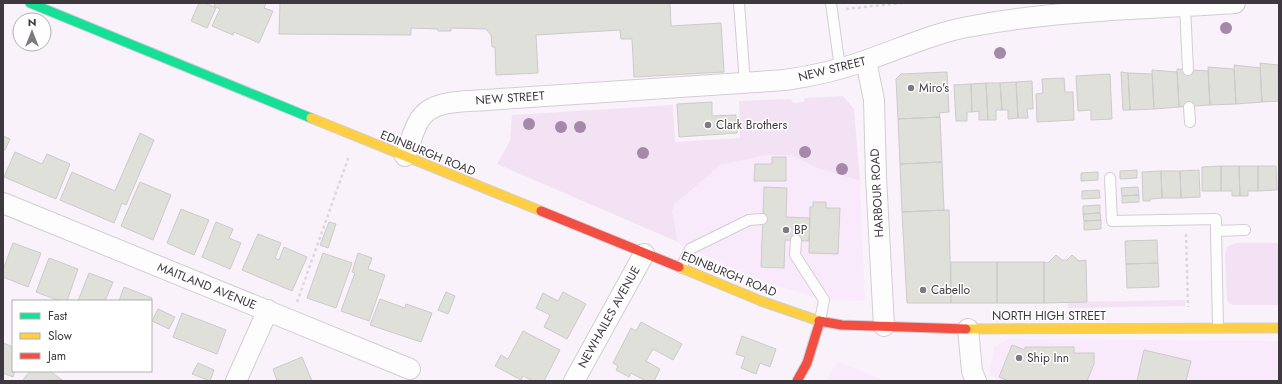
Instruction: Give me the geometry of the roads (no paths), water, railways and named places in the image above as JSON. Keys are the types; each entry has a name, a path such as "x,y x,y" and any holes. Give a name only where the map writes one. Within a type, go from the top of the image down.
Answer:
{"main road":[{"name":"EDINBURGH ROAD","path":"30,3 760,301 820,321"},
{"name":"NORTH HIGH STREET","path":"820,321 842,325 968,329 1279,328"},
{"path":"797,381 807,363 820,321"}],"street":[{"name":"NEW STREET","path":"405,156 421,119 436,106 494,99 745,83 813,76 866,61 927,37 972,26 1072,13 1235,3"},
{"name":"HARBOUR ROAD","path":"866,61 874,100 876,177 884,326"},
{"name":"MAITLAND AVENUE","path":"3,203 410,368"},
{"name":"NEWHAILES AVENUE","path":"574,381 644,254"},
{"path":"236,381 268,310"},
{"path":"968,329 972,371 976,381"}],"lane":[{"path":"739,3 745,83"},
{"path":"830,3 840,68"},
{"path":"1185,6 1188,70"},
{"path":"1189,107 1190,122"},
{"path":"1110,178 1112,221 1216,219 1218,327"},
{"path":"681,268 690,250 749,220 762,219"},
{"path":"1216,230 1245,230"},
{"path":"796,240 795,255 824,300 820,321"}],"place":[{"name":"Miro's","path":"911,88"},
{"name":"Clark Brothers","path":"708,125"},
{"name":"BP","path":"786,230"},
{"name":"Cabello","path":"923,290"},
{"name":"Ship Inn","path":"1019,358"}]}
